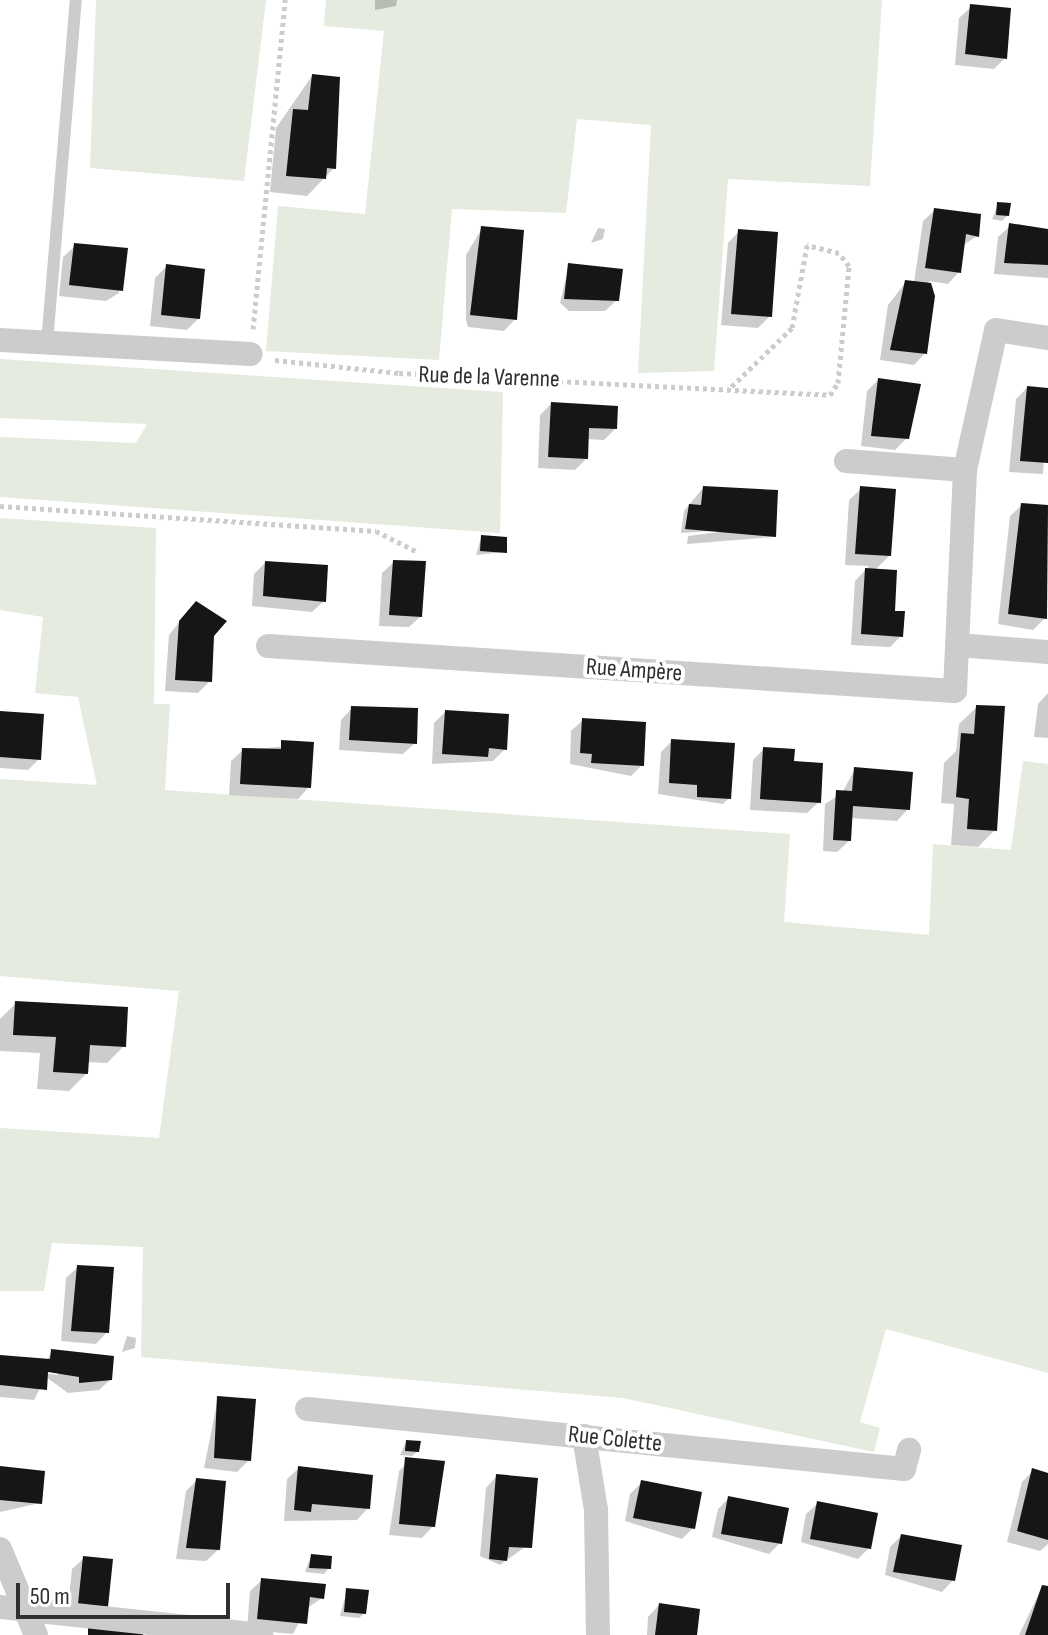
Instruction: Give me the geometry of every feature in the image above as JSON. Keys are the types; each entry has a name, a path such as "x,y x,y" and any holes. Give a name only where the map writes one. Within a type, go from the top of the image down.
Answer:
{"street":[{"name":"Rue Ampère","path":"268,646 955,691 965,470 996,330 1048,338"},
{"path":"0,340 251,354"},
{"path":"846,461 965,470"},
{"path":"957,645 1048,652"},
{"name":"Rue Colette","path":"307,1409 904,1469 909,1450"},
{"path":"584,1436 596,1510 598,1635"},
{"path":"0,1549 30,1611 36,1635"},
{"path":"0,1607 262,1635"}],"lane":[{"path":"47,343 76,0"}],"path":[{"path":"251,354 285,0"},
{"name":"Rue de la Varenne","path":"251,354 399,373 830,395 838,383 849,266 839,253 807,245 792,328 729,389"},
{"path":"0,506 376,531 416,551"}],"shaded area":[{"path":"96,0 266,0 244,181 90,168"},
{"path":"326,0 882,0 870,186 728,179 714,371 638,373 651,125 577,119 566,213 452,209 439,360 266,351 278,206 365,214 384,31 324,26"},
{"path":"0,359 503,392 500,533 0,497 0,437 136,443 147,424 0,418"},
{"path":"0,518 156,528 154,704 170,704 165,790 790,834 784,922 929,935 933,844 1011,850 1023,761 1048,764 1048,1373 886,1329 860,1422 880,1428 874,1452 623,1398 141,1357 143,1247 52,1243 44,1291 0,1291 0,1128 159,1138 179,991 0,976 0,779 97,785 78,697 35,693 43,617 0,610"}],"building":[{"path":"970,4 1011,8 1007,59 965,54"},
{"path":"312,74 340,77 336,169 327,168 326,179 286,176 293,109 308,110"},
{"path":"997,202 1011,203 1009,216 996,215"},
{"path":"934,208 981,214 979,237 966,234 961,273 925,268"},
{"path":"1009,223 1048,229 1048,265 1004,263"},
{"path":"481,226 524,230 517,320 470,315"},
{"path":"738,229 778,232 772,317 731,314"},
{"path":"74,243 128,248 123,291 69,285"},
{"path":"568,263 623,269 619,301 564,299"},
{"path":"166,264 205,269 200,319 161,315"},
{"path":"905,280 931,283 935,296 927,354 890,350"},
{"path":"878,378 921,384 909,439 871,436"},
{"path":"1027,386 1048,388 1048,463 1020,461"},
{"path":"551,402 618,406 617,429 589,428 588,459 548,457"},
{"path":"703,486 778,490 776,537 685,529 689,504 701,505"},
{"path":"860,486 896,489 891,556 855,554"},
{"path":"1021,503 1048,505 1047,619 1008,614"},
{"path":"481,535 507,537 507,553 480,551"},
{"path":"393,560 426,561 422,617 389,615"},
{"path":"265,561 328,565 326,602 263,596"},
{"path":"865,568 897,570 895,611 905,611 903,637 861,634"},
{"path":"196,601 227,621 214,636 212,682 175,680 179,621"},
{"path":"976,705 1005,706 997,831 967,829 969,799 956,797 961,733 974,734"},
{"path":"351,706 418,708 417,744 349,740"},
{"path":"445,710 509,714 507,750 489,748 488,757 442,754"},
{"path":"0,711 44,714 41,760 0,757"},
{"path":"582,718 646,722 644,766 591,763 592,754 580,753"},
{"path":"671,739 735,743 731,799 697,797 697,785 669,783"},
{"path":"281,740 314,742 311,788 240,784 242,748 281,749"},
{"path":"763,747 795,749 794,761 823,763 821,803 760,799"},
{"path":"854,767 913,772 910,810 853,806 851,841 833,840 836,790 852,791"},
{"path":"15,1001 128,1007 126,1047 90,1045 88,1074 53,1072 56,1037 13,1035"},
{"path":"77,1265 114,1267 109,1333 71,1331"},
{"path":"51,1349 114,1356 112,1380 79,1383 79,1377 48,1372 47,1390 0,1385 0,1355 50,1359"},
{"path":"217,1396 256,1399 251,1461 214,1458"},
{"path":"406,1440 421,1441 419,1452 405,1451"},
{"path":"405,1457 445,1461 435,1527 399,1524"},
{"path":"0,1466 45,1471 42,1504 0,1500"},
{"path":"298,1466 373,1475 370,1509 312,1504 311,1512 294,1510"},
{"path":"1032,1468 1048,1473 1048,1540 1017,1531"},
{"path":"496,1474 538,1478 532,1548 509,1547 507,1561 489,1559"},
{"path":"196,1478 226,1481 220,1550 186,1548"},
{"path":"641,1480 702,1492 695,1529 633,1518"},
{"path":"728,1496 789,1508 782,1544 721,1534"},
{"path":"817,1501 878,1513 871,1549 810,1539"},
{"path":"901,1534 962,1545 955,1581 893,1572"},
{"path":"311,1554 332,1556 331,1569 309,1568"},
{"path":"83,1556 113,1559 108,1607 78,1604"},
{"path":"261,1578 326,1584 324,1599 310,1597 307,1624 257,1619"},
{"path":"1042,1585 1048,1586 1048,1635 1025,1635"},
{"path":"346,1588 369,1590 366,1614 344,1612"},
{"path":"659,1603 700,1609 697,1635 655,1635"},
{"path":"88,1627 143,1633 143,1635 88,1635"}]}
